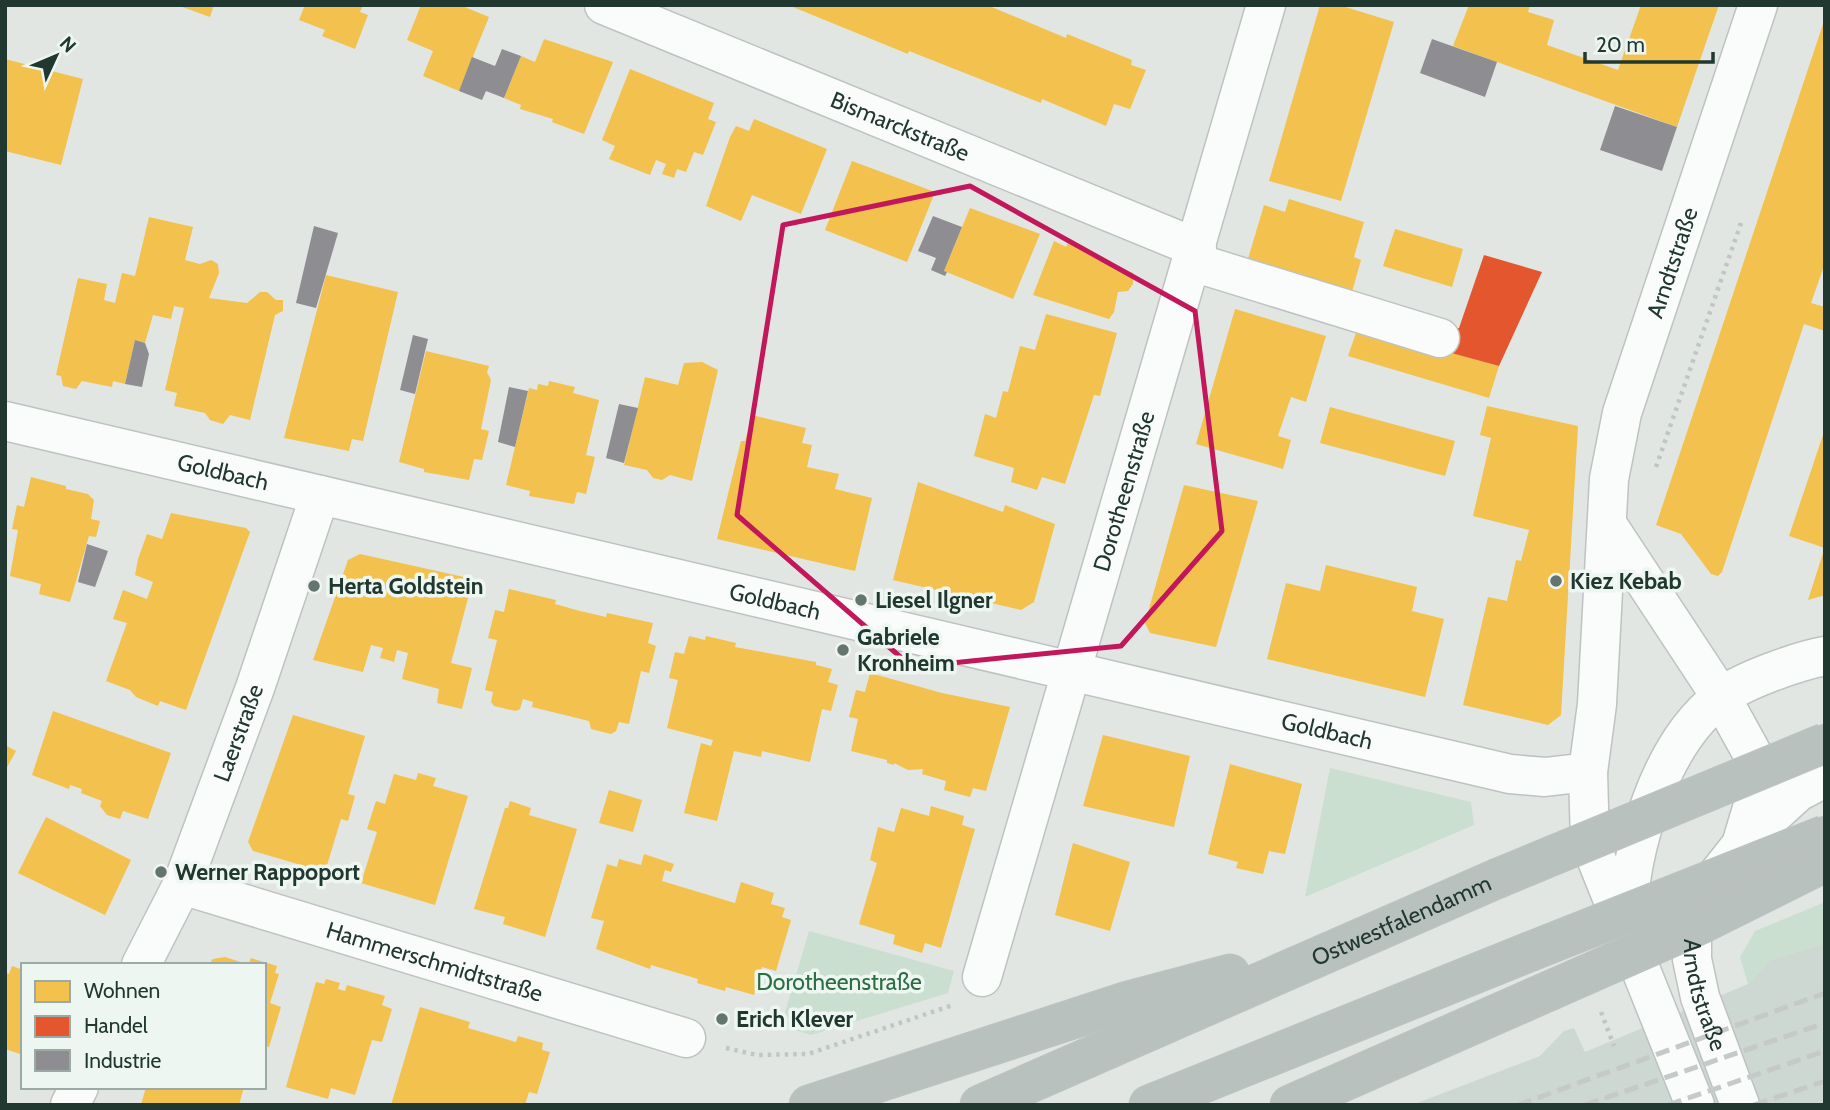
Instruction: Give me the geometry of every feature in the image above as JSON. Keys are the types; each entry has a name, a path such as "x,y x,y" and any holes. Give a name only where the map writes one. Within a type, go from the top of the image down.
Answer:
{"highway":[{"name":"Ostwestfalendamm","path":"980,1105 1344,944 1825,743"},
{"path":"1149,1105 1825,835"},
{"path":"1290,1105 1701,924 1825,863"},
{"path":"809,1105 1128,1001 1344,944"}],"street":[{"name":"Bismarckstraße","path":"604,5 1195,255 1440,338"},
{"name":"Dorotheenstraße","path":"982,977 1266,5"},
{"name":"Arndtstraße","path":"1695,1105 1591,843 1588,772 1597,704 1609,479 1622,413 1758,5"},
{"name":"Goldbach","path":"5,421 1073,669 1510,774 1545,777 1588,772"},
{"name":"Laerstraße","path":"142,963 182,884 255,688 320,495"},
{"name":"Arndtstraße","path":"1607,524 1721,697 1758,764 1759,785 1741,845 1700,897 1692,931 1692,959 1700,998 1740,1105"},
{"path":"1721,697 1801,660 1825,656"},
{"name":"Arndtstraße","path":"1627,939 1628,891 1638,845 1663,773 1689,731 1721,697"},
{"path":"1741,845 1798,792 1825,778"},
{"name":"Hammerschmidtstraße","path":"182,884 686,1038"},
{"path":"70,1105 78,1089"}],"path":[{"path":"1655,471 1741,223"},
{"path":"686,1038 757,1055 807,1054 971,999 982,977"}],"highlighted area":[{"path":"970,186 1195,311 1222,531 1121,646 912,667 737,515 783,225"}],"shaded area":[{"path":"1825,943 1825,1105 1412,1105 1540,1056 1564,1031 1574,1028 1585,1052 1748,984 1770,960"}],"green space":[{"path":"1330,768 1471,802 1474,825 1305,897"},
{"path":"1825,902 1825,943 1770,960 1748,984 1740,957 1755,931"},
{"name":"Dorotheenstraße","path":"809,931 954,971 948,993 811,1035 781,1026"}],"building: Wohnen":[{"path":"177,5 214,5 210,17"},
{"path":"305,5 363,5 360,12 368,15 355,49 322,36 325,30 299,20"},
{"path":"421,5 460,5 489,17 459,91 423,76 433,51 407,40"},
{"path":"788,5 987,5 1066,38 1067,34 1132,60 1131,65 1146,70 1130,109 1114,104 1106,126 1042,99 1041,103 909,51 908,54"},
{"path":"1320,5 1339,5 1394,22 1341,201 1269,181"},
{"path":"1469,5 1530,5 1528,12 1554,20 1547,45 1618,70 1641,5 1719,5 1677,127 1453,46"},
{"path":"1824,21 1825,263 1811,303 1825,307 1825,331 1804,324 1722,572 1718,576 1711,574 1681,534 1656,525"},
{"path":"544,39 613,62 584,134 552,122 553,119 520,109 521,105 504,98 521,56 535,62"},
{"path":"5,59 83,79 61,165 5,151"},
{"path":"630,69 714,103 708,119 716,122 703,155 694,152 686,172 677,169 674,178 662,174 666,164 656,160 650,175 609,159 615,146 602,140"},
{"path":"754,119 827,149 801,214 752,195 741,221 706,206 736,126 749,131"},
{"path":"852,161 935,192 907,262 825,230"},
{"path":"1289,199 1364,222 1354,257 1361,260 1350,299 1245,269 1264,205 1285,212"},
{"path":"970,208 1040,234 1013,299 944,271"},
{"path":"149,217 193,227 185,260 200,264 211,260 218,264 219,273 209,298 247,303 260,292 267,292 276,300 283,300 283,311 275,315 250,420 230,415 223,424 210,420 205,413 174,406 177,393 165,390 184,308 174,306 171,319 153,315 145,343 135,340 125,384 113,381 112,387 82,381 76,389 63,386 61,376 56,375 78,278 107,284 104,300 115,303 122,273 135,276"},
{"path":"1395,229 1463,249 1452,287 1383,266"},
{"path":"1054,241 1066,247 1068,243 1133,273 1133,284 1128,291 1118,292 1114,312 1109,319 1033,295"},
{"path":"326,275 398,292 363,441 352,439 349,451 284,438"},
{"path":"1235,309 1326,336 1306,402 1291,397 1278,436 1291,440 1283,469 1196,444"},
{"path":"1046,314 1117,333 1100,396 1094,395 1065,484 1042,477 1037,490 1011,482 1014,468 974,456 985,414 996,418 1003,391 1008,392 1020,346 1035,350"},
{"path":"1358,327 1499,366 1489,398 1348,356"},
{"path":"426,351 489,366 487,372 491,380 481,429 489,431 482,460 474,459 469,480 424,472 424,469 399,462"},
{"path":"702,362 718,370 692,481 670,475 662,480 653,478 647,470 624,465 645,377 678,385 684,363"},
{"path":"549,381 575,387 573,393 599,400 586,455 595,457 586,494 577,492 574,504 529,496 530,491 506,485 529,388 537,390 538,384 548,386"},
{"path":"1487,406 1578,426 1561,715 1548,725 1463,705 1488,597 1507,601 1516,560 1521,561 1529,530 1473,516 1491,438 1480,435"},
{"path":"1330,407 1455,441 1445,476 1320,443"},
{"path":"752,415 806,428 802,443 812,445 807,467 839,474 835,489 872,498 855,571 717,539 741,441 745,441"},
{"path":"1825,432 1825,548 1789,536"},
{"path":"31,477 88,494 94,500 91,519 100,521 96,537 89,536 70,602 39,594 41,584 10,576 18,530 12,529 17,505 24,507"},
{"path":"918,482 1003,512 1005,505 1055,524 1034,602 1021,610 893,580"},
{"path":"1184,485 1258,501 1216,647 1150,633 1145,623"},
{"path":"171,513 246,528 250,532 186,710 160,701 158,706 136,697 130,690 106,681 127,623 113,619 123,590 147,599 153,582 135,575 138,559 147,534 162,539"},
{"path":"1824,550 1825,595 1808,600"},
{"path":"360,554 473,579 451,663 472,668 462,709 437,703 439,689 402,679 408,653 397,650 394,662 380,658 383,648 371,645 363,672 313,660 348,560"},
{"path":"1326,565 1417,587 1412,611 1444,619 1425,697 1267,659 1286,583 1320,591"},
{"path":"509,589 556,600 555,604 580,611 606,617 607,613 653,623 648,643 656,646 649,673 641,671 629,724 619,722 616,731 611,734 591,729 589,721 532,707 533,702 523,699 520,709 516,711 494,706 491,702 493,692 485,690 497,640 488,638 495,610 504,612"},
{"path":"689,636 705,640 706,636 736,643 735,647 816,662 816,665 832,669 828,682 838,685 831,711 822,709 810,762 762,751 761,757 734,751 717,821 684,813 701,743 711,746 713,740 667,728 678,680 669,678 675,652 684,654"},
{"path":"870,673 942,693 1010,707 986,791 973,788 970,797 944,790 946,781 922,774 923,769 908,770 894,763 887,763 887,760 851,751 858,719 849,717 856,690 865,692"},
{"path":"53,711 171,753 148,819 123,811 120,819 107,815 100,806 102,801 81,793 82,789 70,785 69,789 32,775"},
{"path":"293,715 365,736 348,794 355,796 348,821 341,819 325,872 253,851 248,842"},
{"path":"1103,735 1190,756 1174,827 1083,806"},
{"path":"5,745 16,751 5,771"},
{"path":"1230,764 1302,784 1285,854 1269,851 1263,874 1236,868 1238,862 1208,854"},
{"path":"418,773 436,778 433,786 468,796 435,905 361,883 377,832 367,829 376,801 385,804 394,774 416,780"},
{"path":"609,790 642,800 633,832 599,823"},
{"path":"510,801 531,808 529,815 577,829 545,937 503,924 505,917 474,909 505,808 508,808"},
{"path":"931,806 964,816 962,825 975,829 941,948 925,943 922,953 893,944 895,935 859,924 877,863 870,860 878,827 894,832 901,808 929,816"},
{"path":"46,817 131,860 105,915 18,873"},
{"path":"1073,843 1130,862 1110,931 1055,915"},
{"path":"644,854 674,864 671,872 665,870 662,881 735,903 741,882 774,893 771,904 785,908 782,917 791,920 776,971 762,967 754,995 697,983 698,979 651,965 650,969 596,949 604,921 591,918 607,864 617,867 619,859 641,865"},
{"path":"225,957 244,963 210,963 213,959"},
{"path":"251,958 277,966 275,973 279,974 270,1003 281,1007 269,1047 266,1046 266,963 249,963"},
{"path":"12,966 21,969 21,1054 5,1049 5,973 9,974"},
{"path":"326,979 340,983 338,989 345,991 347,985 385,996 382,1005 392,1009 382,1042 372,1040 355,1095 331,1088 328,1099 286,1087 316,982 324,984"},
{"path":"420,1007 470,1022 468,1028 516,1042 518,1036 543,1043 542,1050 550,1052 537,1094 529,1092 525,1105 391,1105"},
{"path":"145,1089 243,1089 239,1105 141,1105"}],"building: Handel":[{"path":"1484,255 1542,272 1499,366 1444,351 1450,328 1459,328"}],"building: Industrie":[{"path":"1432,39 1497,62 1485,97 1420,73"},
{"path":"502,49 521,56 504,98 486,91 482,100 459,91 472,57 495,66"},
{"path":"1615,106 1677,127 1662,171 1600,150"},
{"path":"933,216 962,227 944,271 947,272 945,276 931,270 936,258 918,251"},
{"path":"314,226 338,233 316,308 296,303"},
{"path":"413,335 428,339 415,394 400,390"},
{"path":"135,340 145,343 149,354 142,387 125,384"},
{"path":"509,387 528,391 515,447 498,442"},
{"path":"619,404 638,408 624,463 606,458"},
{"path":"87,544 108,551 95,587 78,582"}],"railway":[{"path":"1518,1105 1825,993"},
{"path":"1585,1105 1825,1023"},
{"path":"1668,1105 1825,1051"},
{"path":"1754,1105 1825,1081"}],"place":[{"name":"Kiez Kebab","path":"1556,581"},
{"name":"Herta Goldstein","path":"314,586"},
{"name":"Liesel Ilgner","path":"861,600"},
{"name":"Gabriele Kronheim","path":"843,650"},
{"name":"Werner Rappoport","path":"161,872"},
{"name":"Erich Klever","path":"722,1019"}]}
